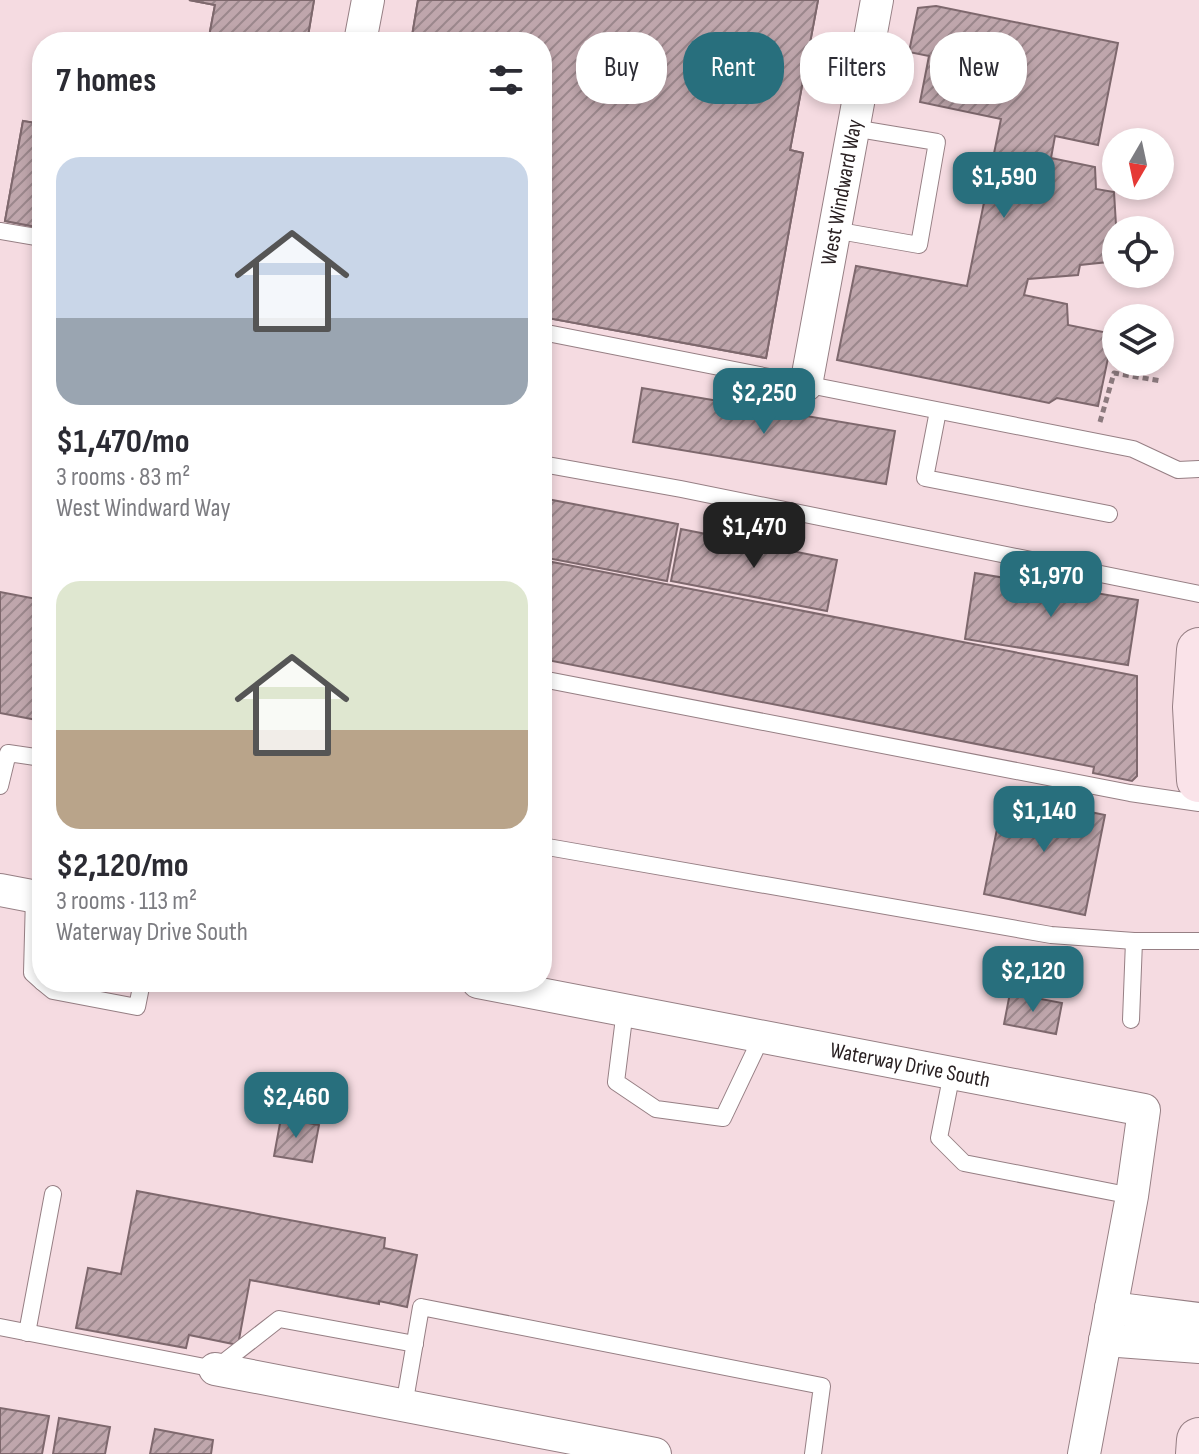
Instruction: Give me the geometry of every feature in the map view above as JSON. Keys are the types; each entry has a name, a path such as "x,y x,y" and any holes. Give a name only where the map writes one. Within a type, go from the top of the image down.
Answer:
{"main road":[{"path":"1199,650 1195,707 1199,780"},
{"path":"1198,1454 1199,1440"}],"street":[{"path":"362,32 368,0"},
{"name":"West Windward Way","path":"806,385 877,0"},
{"path":"0,890 32,896"},
{"name":"Waterway Drive South","path":"530,992 1144,1110 1132,1196 1084,1454"},
{"path":"1111,1308 1199,1319"},
{"path":"1105,1340 1199,1347"},
{"path":"215,1369 655,1454"}],"lane":[{"path":"834,230 919,245 937,142 853,128"},
{"path":"0,231 32,236"},
{"path":"552,334 1133,449 1178,470 1199,469"},
{"path":"938,411 925,478 1109,514"},
{"path":"552,466 1199,594"},
{"path":"552,681 1130,793 1199,803"},
{"path":"0,786 8,753 32,757"},
{"path":"552,848 1051,935 1134,941 1199,941"},
{"path":"1131,1020 1134,941"},
{"path":"58,992 137,1007 140,992"},
{"path":"625,1010 616,1082 656,1109 723,1118 762,1036"},
{"path":"952,1073 939,1138 964,1163 1132,1196"},
{"path":"27,1333 53,1194"},
{"path":"404,1406 421,1307 822,1386 813,1454"},
{"path":"0,1327 215,1369 279,1319 415,1344"}],"path":[{"path":"1099,428 1114,373 1161,381"}],"building":[{"path":"189,0 314,0 309,32 210,32 215,5"},
{"path":"189,0 314,0 309,32 210,32 215,5"},
{"path":"418,0 818,0 812,32 800,32 800,96 790,150 803,153 766,358 552,319 552,150 689,174 701,104 784,104 784,32 683,32 683,56 667,54 667,32 576,32 576,38 503,25 502,32 413,32"},
{"path":"418,0 818,0 812,32 800,32 800,96 790,150 803,153 766,358 552,319 552,32 413,32"},
{"path":"936,6 1118,43 1098,145 1055,136 1051,158 1095,167 1096,189 1102,190 1102,200 1114,200 1115,216 1102,216 1102,263 1080,265 1078,275 1028,279 1024,295 1067,304 1068,325 1102,332 1104,376 1098,406 1057,398 1049,403 837,360 856,266 967,286 1001,119 920,102 929,56 914,53 913,32 918,8"},
{"path":"23,121 32,122 32,226 5,221"},
{"path":"23,121 32,122 32,226 5,221"},
{"path":"642,388 895,431 886,484 633,442"},
{"path":"552,500 678,524 667,581 552,559"},
{"path":"681,529 837,560 827,611 671,581"},
{"path":"552,562 1137,676 1137,776 1132,781 1093,773 1094,767 552,661"},
{"path":"975,573 1138,600 1128,665 965,639"},
{"path":"0,592 32,598 32,719 0,713"},
{"path":"1004,794 1105,815 1085,915 984,894"},
{"path":"1010,993 1062,1003 1056,1034 1004,1024"},
{"path":"281,1118 319,1125 312,1162 274,1156"},
{"path":"137,1191 385,1238 384,1248 417,1255 407,1307 250,1280 238,1345 189,1335 186,1348 76,1328 88,1268 121,1274"},
{"path":"0,1408 49,1416 42,1454 0,1454"},
{"path":"59,1418 110,1427 105,1454 53,1454"},
{"path":"155,1429 213,1440 211,1454 150,1454"}]}
